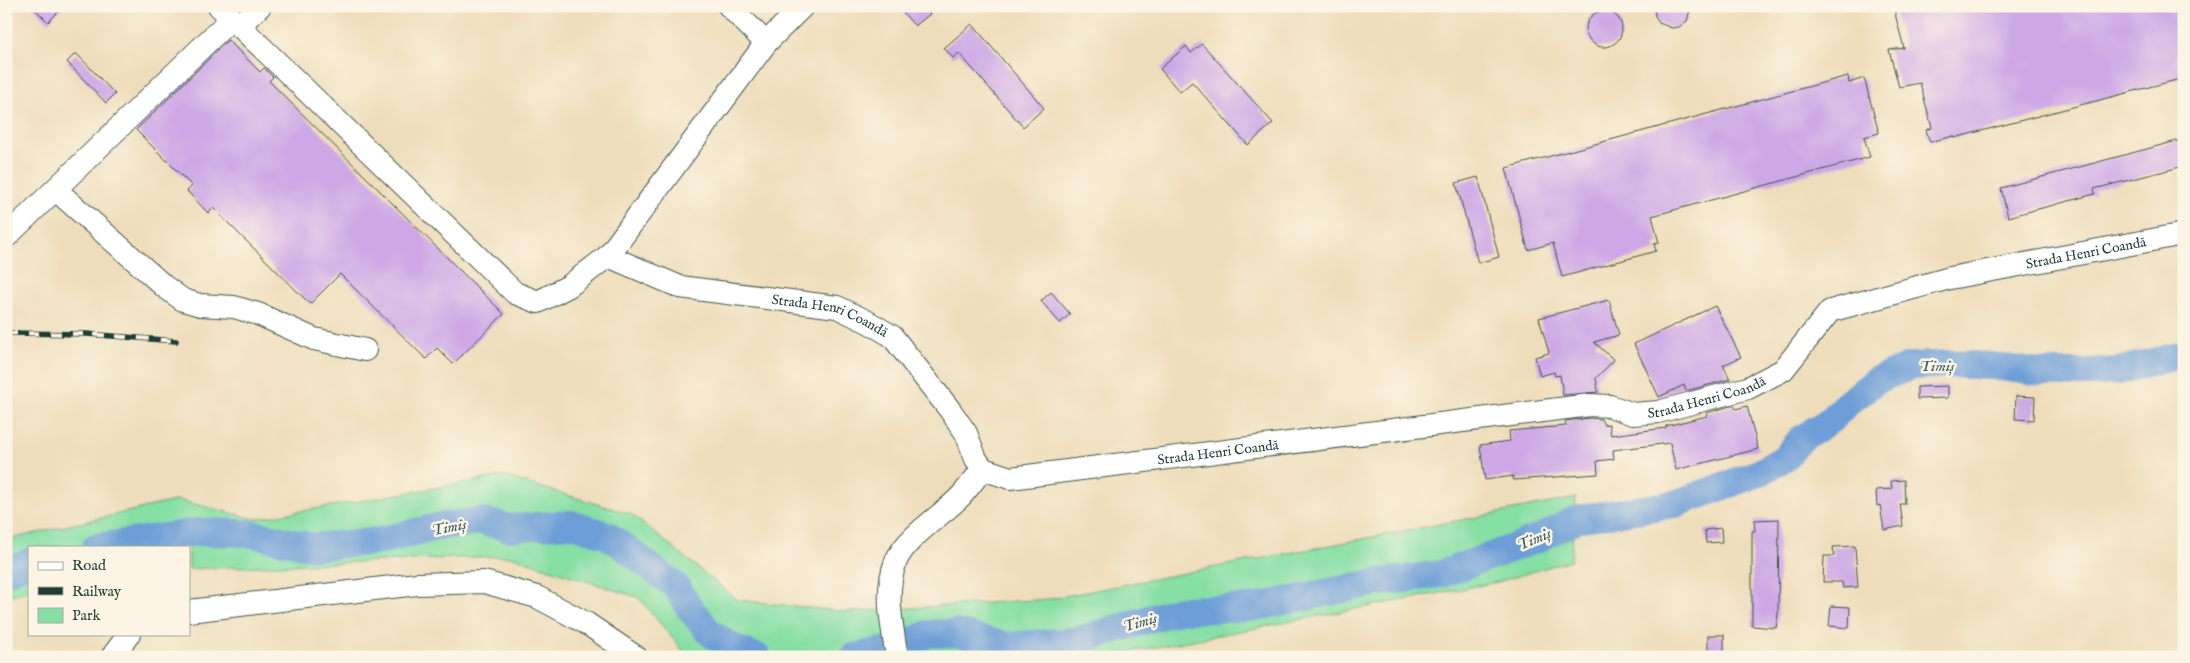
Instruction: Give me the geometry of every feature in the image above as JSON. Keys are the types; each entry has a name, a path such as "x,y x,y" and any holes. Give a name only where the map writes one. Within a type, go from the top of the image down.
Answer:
{"street":[{"path":"6,237 56,190 230,17 260,6"},
{"path":"729,6 766,43"},
{"path":"230,17 515,293 538,302 569,286 608,256 766,43 803,6"},
{"path":"56,190 165,287 183,300 200,305 234,307 314,339 365,350"},
{"name":"Strada Henri Coandă","path":"608,256 680,287 837,307 868,322 892,336 966,433 976,459 984,469 1010,478 1590,405 1610,406 1632,414 1658,412 1748,388 1783,370 1830,312 1950,278 2184,234"},
{"path":"897,657 890,613 891,589 897,561 913,538 961,496 984,469"},
{"path":"190,611 417,584 484,582 537,597 586,623 636,657"},
{"path":"112,657 128,636"}],"green space":[{"path":"503,476 631,514 738,600 848,612 1049,599 1576,498 1571,560 1498,582 1104,657 688,657 639,598 510,556 190,569 190,546 28,546 28,591 6,596 6,540 178,500 256,519"}],"building":[{"path":"32,6 64,6 48,22"},
{"path":"897,6 923,6 930,14 915,26"},
{"path":"1654,6 1691,6 1687,21 1679,27 1672,28 1659,23 1655,16"},
{"path":"1893,6 2184,6 2184,78 1954,138 1954,136 1930,142 1926,130 1932,128 1920,83 1899,87 1889,50 1904,48"},
{"path":"1604,11 1617,16 1622,29 1617,42 1604,47 1591,42 1586,29 1591,16"},
{"path":"972,24 1044,108 1023,127 959,53 953,58 944,48"},
{"path":"228,40 260,72 264,68 273,77 269,81 504,314 453,364 437,348 426,359 340,274 310,304 213,208 208,213 187,191 192,186 136,130"},
{"path":"1202,44 1273,123 1248,145 1192,82 1180,92 1160,69 1186,46 1191,53"},
{"path":"76,53 115,94 106,103 67,62"},
{"path":"1848,76 1849,83 1864,78 1879,133 1864,137 1870,157 1652,216 1659,243 1654,244 1656,251 1562,277 1553,243 1528,250 1506,168"},
{"path":"2184,139 2184,166 2094,189 2095,194 2008,217 2001,188"},
{"path":"1478,177 1499,257 1478,263 1456,183"},
{"path":"1051,292 1070,314 1060,323 1041,301"},
{"path":"1609,300 1619,335 1594,342 1614,360 1596,378 1598,392 1563,395 1560,375 1555,376 1554,372 1540,376 1535,357 1549,353 1539,318"},
{"path":"1715,306 1741,357 1723,365 1730,379 1686,391 1684,385 1659,397 1634,344"},
{"path":"1948,386 1948,398 1917,399 1917,387"},
{"path":"2016,396 2035,397 2034,420 2015,419"},
{"path":"1734,405 1736,409 1747,406 1758,449 1676,470 1670,443 1613,450 1614,459 1597,461 1598,474 1513,480 1513,476 1485,480 1480,445 1510,441 1509,431 1566,426 1565,421 1590,418 1601,419 1604,425 1609,424 1611,435 1666,428 1666,426 1707,416 1706,413"},
{"path":"1904,480 1905,504 1900,504 1903,526 1884,530 1880,505 1877,506 1876,490 1892,489 1891,481"},
{"path":"1779,519 1778,614 1776,628 1752,626 1752,531 1755,531 1754,520"},
{"path":"1721,528 1722,542 1706,543 1705,530"},
{"path":"1855,546 1858,587 1843,588 1842,582 1823,582 1824,556 1834,556 1833,547"},
{"path":"1831,606 1850,607 1849,628 1829,626"},
{"path":"1708,635 1724,635 1724,654 1708,654"}],"waterway":[{"name":"Timiș","path":"854,657 897,648 928,634 956,633 1008,646 1075,641 1180,610 1251,608 1368,584 1441,574 1540,538 1577,519 1675,504 1759,473 1786,457 1801,439 1832,419 1844,406 1877,380 1911,366 1950,364 1992,366 2042,373 2087,373 2118,371 2184,354"},
{"name":"Timiș","path":"103,546 198,532 248,533 313,547 379,541 436,527 480,521 510,528 572,524 607,535 628,550 676,586 689,607 710,633 736,649 757,657"},
{"name":"Timiș","path":"6,572 28,562"}],"railway":[{"path":"6,333 87,334 176,341"}]}
